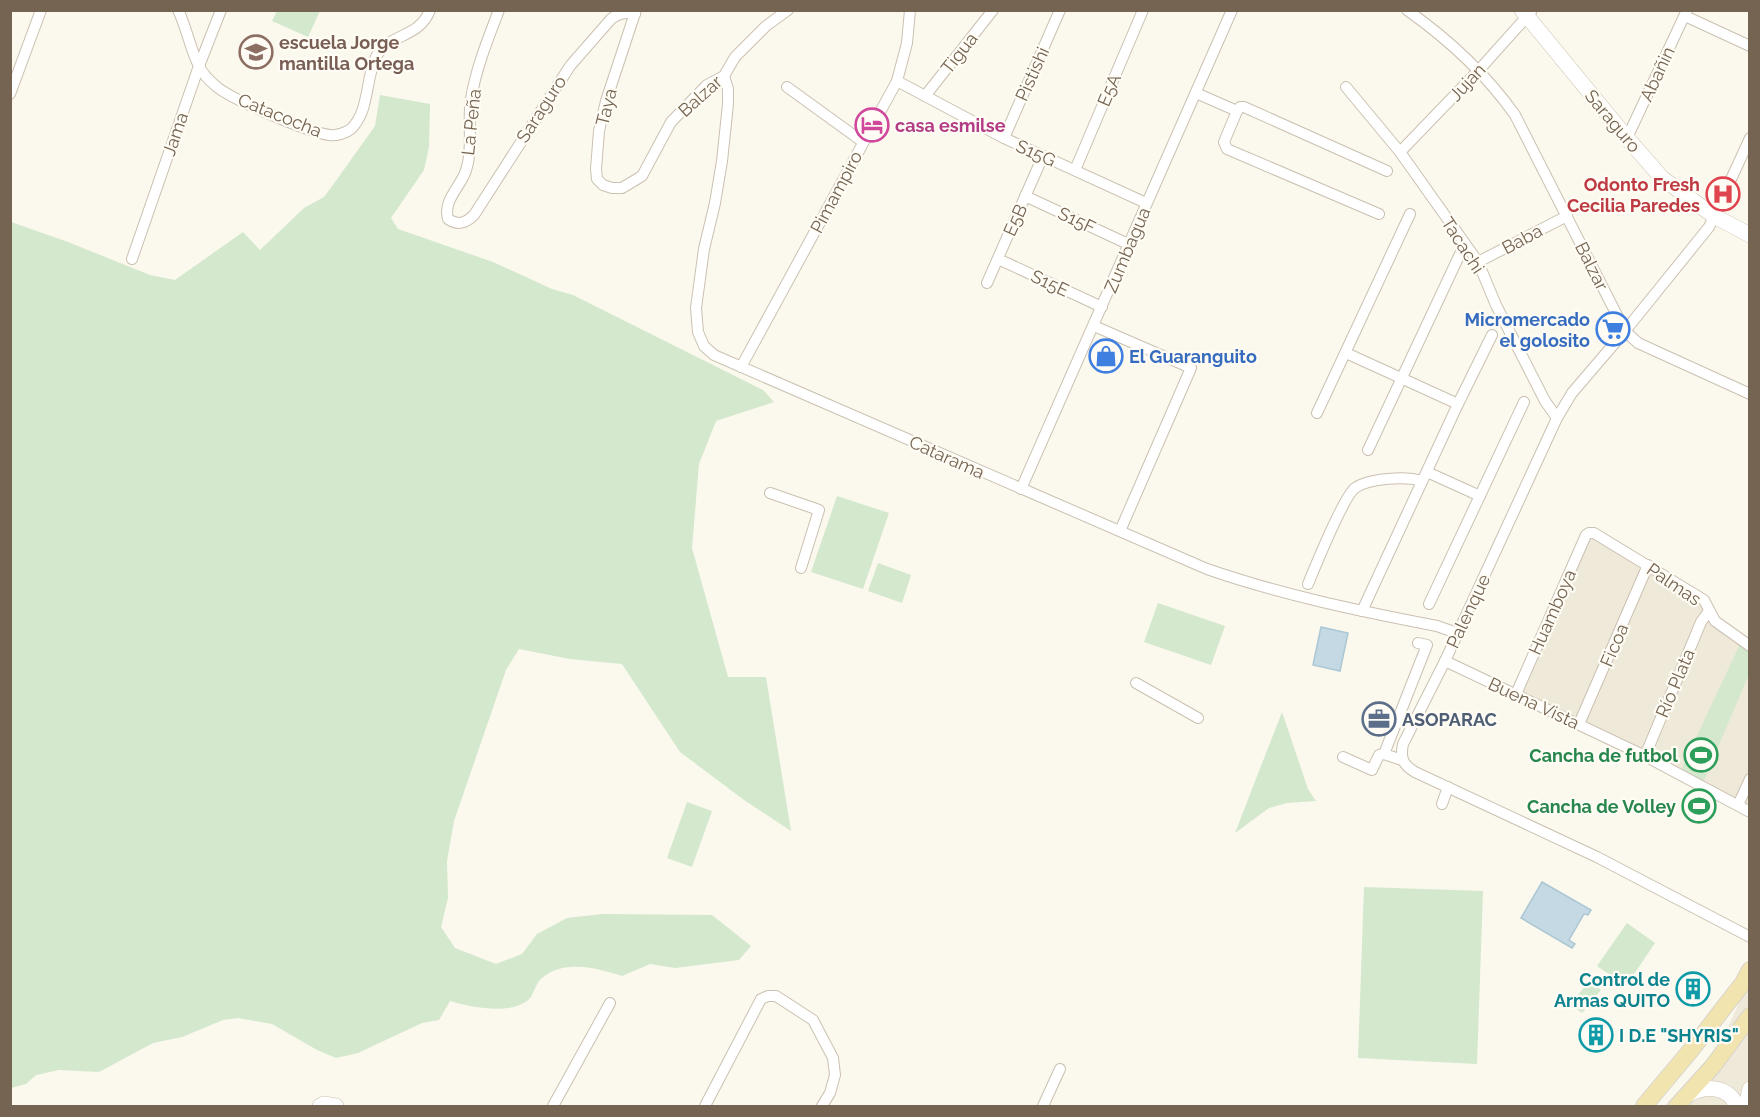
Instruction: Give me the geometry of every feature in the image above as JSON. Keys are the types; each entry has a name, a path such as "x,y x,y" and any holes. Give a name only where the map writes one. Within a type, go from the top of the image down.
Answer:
{"main road":[{"path":"1644,1107 1743,983 1749,970"},
{"path":"1683,1100 1729,1046 1749,1016"}],"street":[{"path":"10,94 40,10"},
{"name":"Catacocha","path":"178,10 199,66 216,87 314,132 332,136 348,132 360,119 376,57 385,46 417,29 427,18 430,10"},
{"name":"Jama","path":"132,259 199,66 221,10"},
{"name":"La Peña","path":"461,223 448,219 447,205 465,173 468,160 471,98 480,61 499,10"},
{"name":"Balzar","path":"622,188 642,176 671,122 707,86 724,76 735,57 748,43 788,10"},
{"name":"Pimampiro","path":"741,367 897,81 907,43 910,10"},
{"name":"Tigua","path":"925,96 993,10"},
{"name":"Pistishi","path":"1004,138 1060,10"},
{"name":"E5A","path":"1075,170 1143,10"},
{"name":"Zumbagua","path":"1021,489 1232,10"},
{"name":"Balzar","path":"1407,10 1479,70 1500,93 1515,115 1625,331 1638,343 1749,394"},
{"name":"Saraguro","path":"461,223 474,215 570,66 617,14 635,12"},
{"name":"Taya","path":"622,188 603,185 597,179 596,169 599,131 606,101 635,12"},
{"name":"Saraguro","path":"1527,12 1627,138 1662,178 1714,216 1749,235"},
{"name":"Jujan","path":"1400,152 1479,70 1527,12"},
{"path":"1686,13 1749,46"},
{"name":"Abañin","path":"1627,138 1686,13"},
{"name":"Catarama","path":"724,76 728,89 728,104 722,161 704,249 696,308 698,332 704,346 714,355 1207,569 1249,584 1437,626 1457,633"},
{"name":"S15G","path":"897,81 1004,138 1146,204"},
{"path":"787,87 863,142"},
{"name":"Tacachi","path":"1346,87 1400,152 1478,262 1496,305 1545,401 1557,418"},
{"path":"1196,93 1237,111"},
{"path":"1379,214 1227,149 1224,142 1237,111 1240,107 1244,107 1387,171"},
{"name":"Palenque","path":"1402,760 1403,744 1445,661 1557,418 1572,393 1708,227 1749,138"},
{"name":"E5B","path":"987,283 1043,156"},
{"name":"S15F","path":"1025,196 1128,244"},
{"path":"1317,413 1410,214"},
{"name":"Baba","path":"1478,262 1567,216"},
{"path":"1368,450 1460,254"},
{"name":"S15E","path":"998,259 1102,307"},
{"path":"1094,326 1191,368 1120,531"},
{"path":"1362,611 1492,335"},
{"path":"1346,353 1458,404"},
{"path":"1429,604 1524,402"},
{"path":"1308,584 1345,502 1354,488 1401,477 1424,476 1480,496"},
{"path":"770,494 819,510 801,568"},
{"name":"Palmas","path":"1589,533 1594,533 1704,600 1714,621 1749,646"},
{"name":"Huamboya","path":"1516,694 1586,535 1589,533"},
{"name":"Ficoa","path":"1579,724 1648,566"},
{"name":"Río Plata","path":"1645,756 1701,622 1708,611"},
{"path":"1384,754 1427,645 1418,643"},
{"name":"Buena Vista","path":"1445,661 1645,756 1749,812"},
{"path":"1136,683 1198,718"},
{"path":"1343,757 1372,770 1379,755 1384,754 1402,760 1415,772 1597,857 1749,937"},
{"path":"1738,806 1749,778"},
{"path":"1442,804 1448,788"},
{"path":"705,1107 761,999 768,996 776,996 813,1020 833,1058 835,1075 830,1093 822,1107"},
{"path":"553,1107 610,1003"},
{"path":"1043,1107 1060,1069"},
{"path":"1683,1100 1698,1089 1708,1087 1727,1094 1737,1107"},
{"path":"1746,1107 1749,1089"}],"shaded area":[{"path":"1589,533 1704,600 1709,611 1749,640 1749,814 1516,694"},
{"path":"1749,981 1749,1106 1664,1106 1672,1098 1701,1086"}],"green space":[{"path":"277,10 320,11 308,37 272,21"},
{"path":"380,95 430,104 429,147 424,170 391,218 398,229 493,262 552,289 573,295 763,390 774,402 716,421 699,464 692,548 728,677 766,677 791,831 744,800 680,752 622,664 570,659 519,649 506,670 454,821 447,861 448,898 441,927 455,948 496,964 522,954 537,934 567,918 603,914 712,915 751,946 739,960 675,968 650,964 622,976 592,968 560,969 542,978 529,999 519,1005 500,1009 450,1001 439,1020 422,1023 358,1053 336,1058 317,1050 272,1024 238,1018 223,1020 182,1037 153,1043 99,1072 59,1070 36,1075 26,1084 11,1088 11,222 150,275 175,280 243,232 260,250 304,208 324,197 375,126"},
{"path":"837,496 889,513 863,589 811,572"},
{"path":"878,563 911,575 902,603 868,591"},
{"path":"1158,603 1225,626 1211,665 1144,642"},
{"path":"1741,642 1749,648 1749,674 1702,785 1679,774"},
{"path":"1282,712 1308,789 1316,801 1287,803 1269,808 1235,833"},
{"name":"Cancha de Volley","path":"1691,792 1715,805 1708,820 1684,807"},
{"path":"687,802 712,811 692,867 667,858"},
{"path":"1364,887 1483,891 1477,1064 1358,1058"},
{"path":"1627,923 1655,943 1626,986 1597,966"},
{"path":"1589,981 1601,990 1582,1013 1571,1004"}],"water":[{"path":"1321,627 1348,633 1340,671 1313,665"},
{"path":"1542,882 1591,910 1588,915 1584,914 1569,940 1575,944 1572,948 1521,918"}],"place":[{"name":"escuela Jorge mantilla Ortega","path":"256,52"},
{"name":"casa esmilse","path":"872,125"},
{"name":"Odonto Fresh Cecilia Paredes","path":"1723,194"},
{"name":"Micromercado el golosito","path":"1613,329"},
{"name":"El Guaranguito","path":"1106,356"},
{"name":"ASOPARAC","path":"1379,719"},
{"name":"Cancha de futbol","path":"1701,755"},
{"name":"Cancha de Volley","path":"1699,806"},
{"name":"Control de Armas QUITO","path":"1693,989"},
{"name":"I D.E \"SHYRIS\"","path":"1596,1035"}]}
